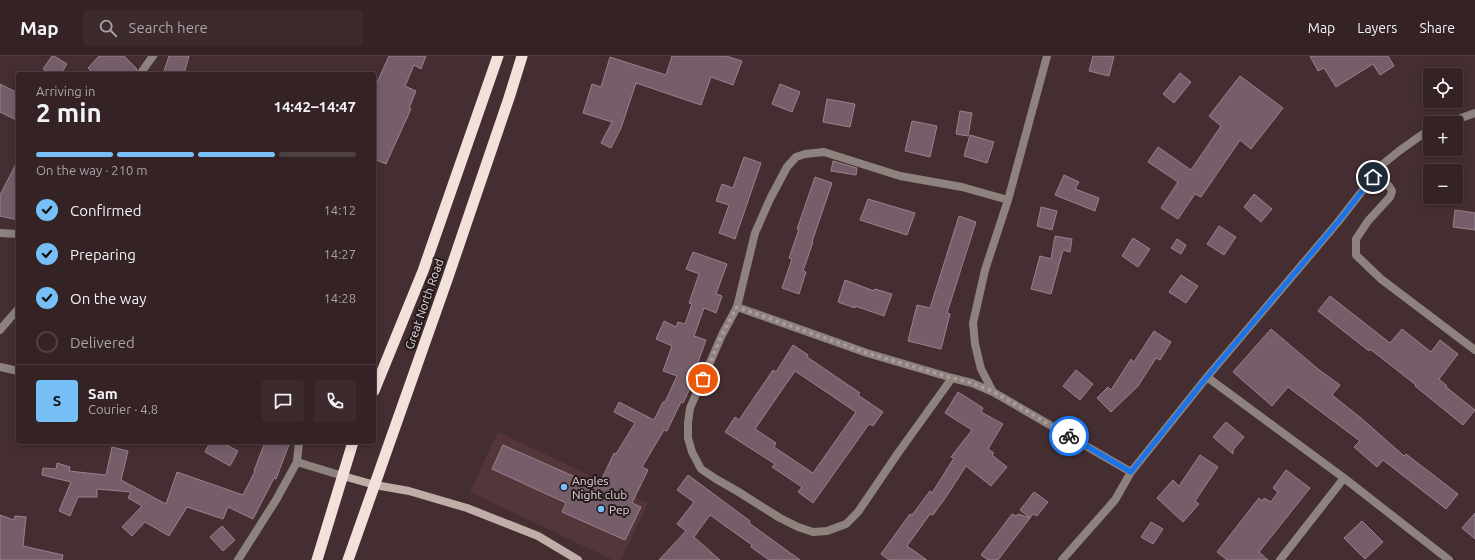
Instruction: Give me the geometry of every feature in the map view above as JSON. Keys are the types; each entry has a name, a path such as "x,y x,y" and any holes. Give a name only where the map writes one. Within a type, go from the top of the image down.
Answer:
{"highway":[{"name":"Great North Road","path":"376,386 423,271 498,56"},
{"name":"Great North Road","path":"348,560 509,98 522,56"},
{"path":"317,560 352,444"}],"main road":[{"path":"343,476 375,485 409,490 467,508 538,536 578,560"}],"street":[{"path":"142,72 154,56"},
{"path":"994,392 981,369 975,344 973,323 985,270 1008,200 1047,56"},
{"path":"1463,118 1475,114"},
{"path":"1062,560 1115,500 1131,472 1207,377 1338,222 1373,177 1372,173 1399,150 1423,134"},
{"path":"952,378 858,512 846,524 827,531 814,532 798,528 701,469 692,452 688,438 690,408 722,335 737,307 755,233 787,166 796,157 805,154 824,152 900,176 962,188 1008,200"},
{"path":"1372,173 1389,186 1392,191 1390,197 1368,221 1356,239 1356,255 1381,279 1475,350"},
{"path":"0,233 16,234"},
{"path":"737,307 867,353 972,383 994,392 1131,472"},
{"path":"0,330 16,311"},
{"path":"0,367 16,371"},
{"path":"1207,377 1344,478 1449,560"},
{"path":"238,560 276,500 297,462 299,444"},
{"path":"297,462 343,476"},
{"path":"1280,560 1344,478"}],"shaded area":[{"path":"498,432 648,503 621,560 613,560 470,492"}],"building":[{"path":"52,56 67,64 62,72 48,72 43,69"},
{"path":"99,56 124,56 137,69 136,72 92,72 88,68"},
{"path":"169,56 189,56 185,72 164,72"},
{"path":"389,56 426,56 421,69 414,65 405,86 416,91 409,108 411,109 386,164 376,160 376,85"},
{"path":"672,56 726,56 742,61 733,85 711,77 701,105 636,83 621,128 611,148 601,143 612,122 583,113 592,84 601,87 610,57 666,75"},
{"path":"1093,56 1114,56 1109,76 1089,71"},
{"path":"1310,56 1388,56 1394,66 1380,75 1373,64 1336,87 1324,68 1318,71"},
{"path":"1180,73 1191,82 1174,103 1163,94"},
{"path":"1240,76 1283,108 1251,149 1240,140 1201,197 1195,194 1178,219 1161,208 1178,182 1148,162 1158,147 1191,170 1221,126 1209,116"},
{"path":"0,84 16,92 16,120 0,112"},
{"path":"780,84 800,92 792,112 772,104"},
{"path":"827,99 855,104 850,127 823,122"},
{"path":"960,111 972,113 968,136 956,134"},
{"path":"912,121 937,126 930,157 905,151"},
{"path":"970,135 994,142 987,163 964,156"},
{"path":"744,157 761,163 735,239 719,233 729,205 716,201 722,184 733,188"},
{"path":"833,161 857,168 856,175 831,171"},
{"path":"16,164 16,220 0,216 0,195"},
{"path":"1064,175 1079,182 1075,189 1099,198 1095,211 1055,195"},
{"path":"815,177 832,183 803,271 806,272 799,294 782,288 792,259 789,258 799,229 797,229"},
{"path":"1254,194 1272,209 1261,222 1244,207"},
{"path":"868,199 915,213 907,235 860,220"},
{"path":"1041,207 1057,211 1052,230 1037,226"},
{"path":"1455,210 1475,213 1475,230 1453,227"},
{"path":"959,216 976,222 947,313 950,314 941,349 908,341 917,305 930,308"},
{"path":"1219,226 1236,237 1224,255 1207,244"},
{"path":"1055,236 1072,239 1070,252 1063,250 1051,294 1031,289 1040,256 1051,259"},
{"path":"1133,238 1150,249 1138,267 1122,256"},
{"path":"1177,239 1186,245 1181,254 1171,248"},
{"path":"693,252 727,264 716,294 722,296 716,313 704,308 694,336 706,340 694,373 697,374 667,431 664,430 642,467 648,470 632,503 641,507 625,540 562,512 566,503 492,469 503,445 598,487 614,453 616,454 635,423 614,412 619,402 654,420 663,402 665,402 677,376 663,371 672,346 656,339 664,321 676,327 678,322 685,324 692,304 689,303 699,274 686,269"},
{"path":"1181,275 1198,286 1186,303 1169,292"},
{"path":"845,280 874,291 875,289 892,294 884,316 838,302"},
{"path":"1330,296 1390,343 1402,329 1431,352 1440,340 1458,354 1439,379 1447,386 1446,387 1475,410 1463,425 1415,386 1416,385 1318,311"},
{"path":"1271,329 1318,369 1340,385 1332,395 1404,456 1406,454 1458,494 1446,509 1383,460 1377,467 1354,447 1360,441 1288,387 1272,406 1233,372"},
{"path":"1154,331 1171,342 1160,360 1156,358 1138,386 1111,412 1097,398 1108,387 1111,390 1131,359 1134,362"},
{"path":"793,345 808,355 807,357 860,393 858,395 883,412 873,426 869,424 813,503 798,492 802,487 772,467 775,464 725,432 735,417 739,420 773,370 776,372","holes":["795,371 856,412 813,473 774,447 776,443 755,429"]},
{"path":"1076,370 1093,384 1080,400 1063,386"},
{"path":"958,392 983,408 981,412 1003,424 988,449 994,453 992,455 1007,467 991,486 966,466 933,515 930,514 907,546 927,560 889,560 881,554 910,514 912,515 930,491 932,493 954,458 951,457 972,430 945,413"},
{"path":"1226,422 1244,437 1233,450 1233,454 1213,437"},
{"path":"209,444 225,444 238,451 230,466 205,452"},
{"path":"264,444 289,444 276,479 274,478 253,519 228,507 223,519 187,507 169,536 145,522 132,536 122,527 142,506 128,498 131,492 97,489 97,497 78,497 70,516 59,511 71,482 42,475 43,468 56,469 57,463 70,467 69,471 106,475 112,447 128,451 121,480 166,504 177,472 243,495"},
{"path":"1200,455 1218,467 1195,501 1199,504 1183,522 1157,498 1173,480 1179,486"},
{"path":"1286,470 1310,488 1259,552 1268,560 1227,560 1217,552 1259,498 1262,501 1264,498 1271,502 1278,492 1273,488"},
{"path":"688,475 750,521 749,523 800,560 769,560 751,547 752,545 710,515 694,537 720,560 659,560 686,531 677,524 694,502 677,490"},
{"path":"1034,492 1048,502 1037,516 1033,514 1030,518 1020,510"},
{"path":"1475,513 1475,539 1462,528"},
{"path":"1012,514 1016,516 1018,514 1030,518 998,560 988,560 981,555"},
{"path":"0,515 14,520 15,516 26,517 23,546 63,555 62,560 0,560"},
{"path":"1362,521 1383,542 1365,559 1344,538"},
{"path":"1151,522 1163,529 1153,544 1141,537"},
{"path":"222,526 235,540 223,551 210,537"}],"way so far":[{"path":"703,379 722,335 737,307 867,353 972,383 994,392 1069,436"}],"place":[{"name":"Angles Night club","path":"564,487"},
{"name":"Pep","path":"601,509"}],"route":[{"path":"1069,436 1131,472 1207,377 1338,222 1373,177"}]}
